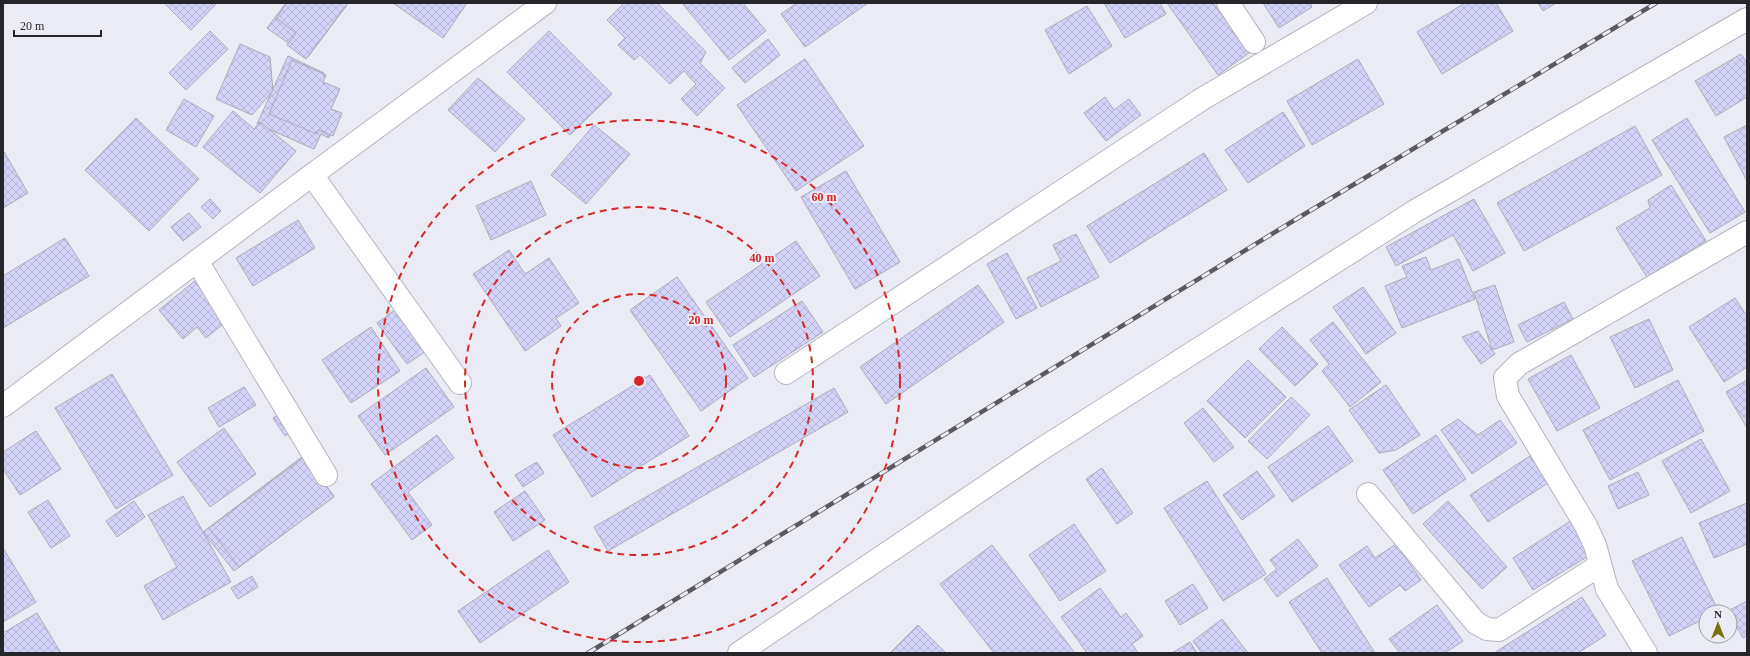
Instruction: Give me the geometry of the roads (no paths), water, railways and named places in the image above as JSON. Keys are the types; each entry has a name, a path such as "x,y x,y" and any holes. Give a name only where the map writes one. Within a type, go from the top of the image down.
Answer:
{"street":[{"path":"3,406 545,3"},
{"path":"1228,3 1254,42"},
{"path":"786,373 1202,99 1366,3"},
{"path":"739,653 1040,450 1409,215 1747,19"},
{"path":"312,175 460,383"},
{"path":"1646,653 1607,589 1595,545 1585,524 1508,396 1505,378 1519,364 1747,232"},
{"path":"197,261 326,476"},
{"path":"1368,494 1476,624 1487,629 1499,630 1600,565"}],"railway":[{"path":"588,653 1298,218 1656,3"}]}
